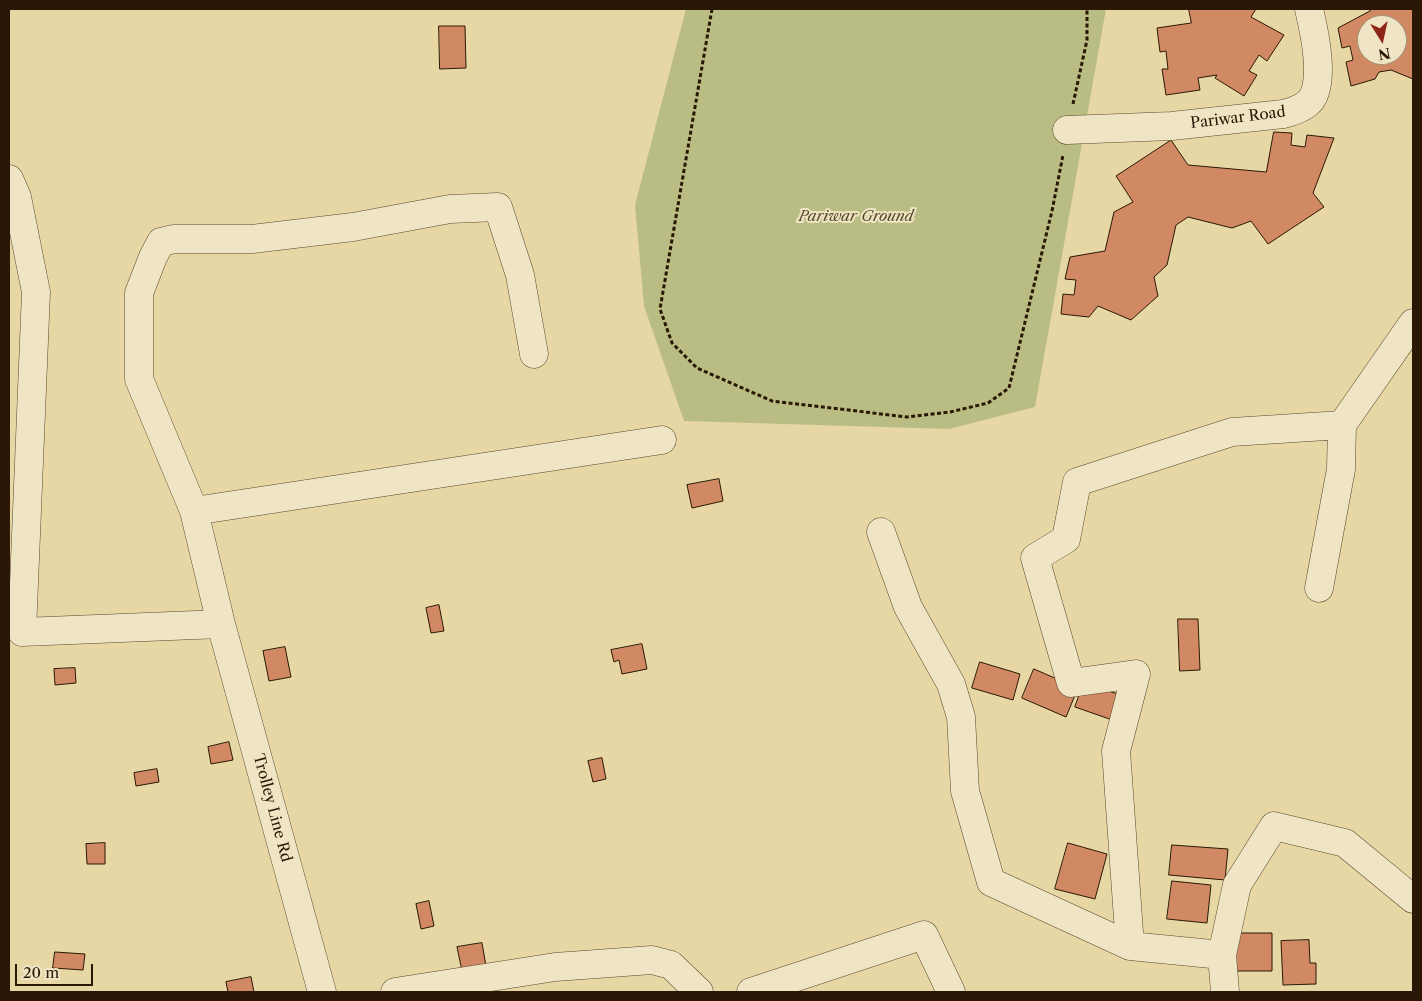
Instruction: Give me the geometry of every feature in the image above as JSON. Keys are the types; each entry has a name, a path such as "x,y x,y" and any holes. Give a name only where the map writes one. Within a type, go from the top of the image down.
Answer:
{"street":[{"name":"Pariwar Road","path":"1068,130 1172,126 1283,114 1298,110 1310,102 1316,92 1317,50 1309,9"},
{"path":"9,179 17,197 36,292 22,632 221,624"},
{"name":"Trolley Line Rd","path":"322,992 221,624 194,511 139,379 139,293 153,256 161,242 174,239 252,239 353,227 450,209 498,208 520,275 534,354"},
{"path":"1319,588 1341,469 1342,425 1413,323"},
{"path":"1130,946 1116,751 1136,674 1071,683 1035,558 1066,539 1077,482 1167,451 1232,432 1342,425"},
{"path":"194,511 662,440"},
{"path":"881,532 908,607 951,684 961,716 965,791 991,882 1130,946 1222,956"},
{"path":"1225,992 1222,956 1237,885 1274,826 1345,843 1413,899"},
{"path":"751,992 924,935 951,992"},
{"path":"395,992 555,967 652,960 671,965 700,992"}],"path":[{"path":"712,9 660,309 672,343 697,368 772,401 908,417 950,412 988,404 1009,388 1052,211 1086,40 1087,9"}],"green space":[{"name":"Pariwar Ground","path":"686,9 1106,9 1035,407 949,429 684,421 644,306 635,205"}],"building":[{"path":"1189,9 1256,9 1251,17 1284,35 1267,61 1259,55 1249,71 1257,75 1244,96 1215,78 1217,75 1198,78 1200,90 1166,95 1162,69 1168,69 1166,51 1160,52 1157,28 1191,23"},
{"path":"1369,9 1413,9 1413,79 1391,70 1379,72 1375,79 1351,86 1346,62 1353,60 1350,46 1342,48 1338,28 1357,18 1357,65 1407,65 1407,15 1362,15 1370,11"},
{"path":"439,26 465,26 466,68 440,69"},
{"path":"1274,132 1292,133 1291,145 1305,147 1307,135 1334,138 1313,193 1324,207 1268,244 1251,221 1232,228 1188,217 1176,225 1167,265 1154,277 1158,296 1131,320 1098,306 1089,317 1061,314 1063,294 1074,295 1076,280 1065,279 1070,257 1105,251 1114,212 1133,202 1116,176 1171,140 1188,165 1266,172"},
{"path":"719,479 723,501 692,508 687,485"},
{"path":"439,605 444,631 431,633 426,608"},
{"path":"1178,619 1198,619 1200,670 1180,671"},
{"path":"642,644 647,669 622,674 619,660 614,662 611,650"},
{"path":"285,647 291,677 269,681 263,651"},
{"path":"980,662 1020,674 1013,700 972,688"},
{"path":"75,668 76,683 55,685 54,669"},
{"path":"1034,669 1078,688 1066,717 1022,698"},
{"path":"1084,683 1127,697 1118,722 1075,707"},
{"path":"229,742 233,760 211,764 208,747"},
{"path":"602,758 606,779 593,782 588,761"},
{"path":"157,769 159,782 136,786 134,773"},
{"path":"105,843 105,864 87,864 86,844"},
{"path":"1068,843 1107,854 1095,899 1055,889"},
{"path":"1172,845 1228,849 1225,880 1169,875"},
{"path":"1172,881 1211,885 1207,923 1167,919"},
{"path":"429,901 434,926 421,929 416,904"},
{"path":"1233,933 1272,933 1272,971 1232,971"},
{"path":"1309,940 1310,963 1316,963 1316,984 1283,985 1281,941"},
{"path":"482,943 486,966 462,971 457,947"},
{"path":"55,952 85,954 83,970 53,968"},
{"path":"251,977 254,992 228,992 226,982"}]}
